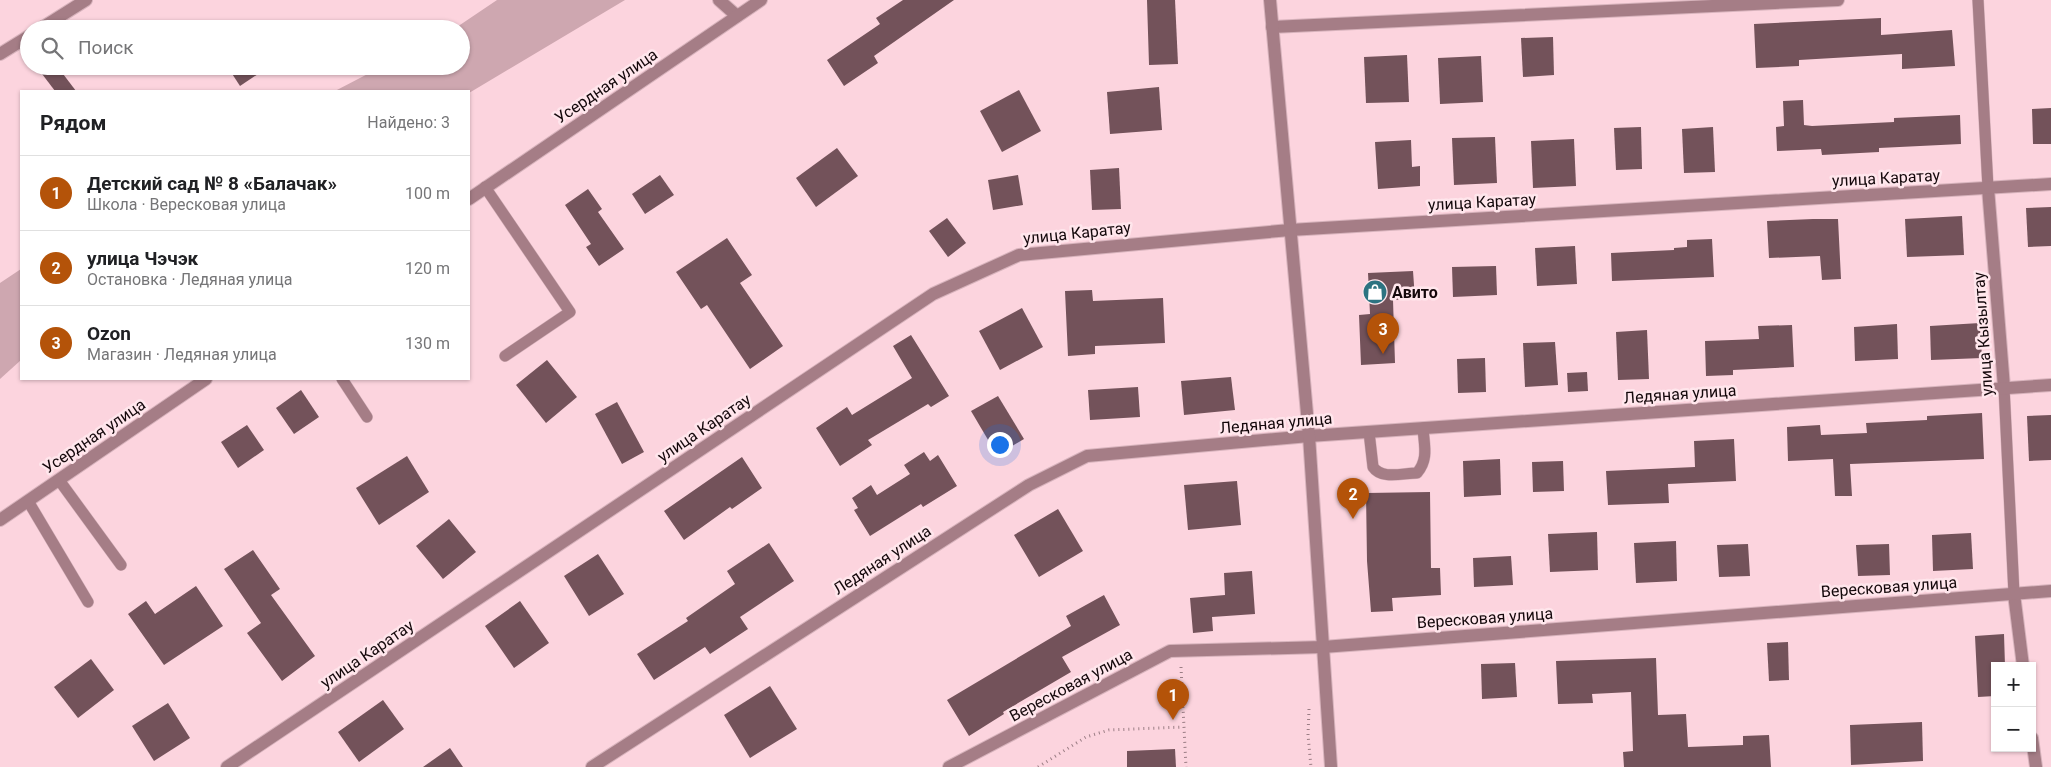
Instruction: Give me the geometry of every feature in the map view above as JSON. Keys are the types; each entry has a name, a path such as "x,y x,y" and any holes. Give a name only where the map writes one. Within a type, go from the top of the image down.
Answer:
{"street":[{"path":"54,20 86,0"},
{"path":"720,0 738,16"},
{"name":"Усердная улица","path":"470,197 761,0"},
{"path":"1270,0 1309,436 1331,767"},
{"path":"1272,27 1838,0"},
{"path":"0,54 20,42"},
{"name":"улица Каратау","path":"227,767 933,294 1019,255 1290,230 2051,184"},
{"name":"улица Кызылтау","path":"1988,188 2004,388"},
{"name":"Усердная улица","path":"0,520 205,380"},
{"name":"Ледяная улица","path":"592,767 1029,485 1086,456 1309,436 2051,385"},
{"name":"Вересковая улица","path":"949,767 1170,651 1323,647 2051,591"},
{"name":"улица Кызылтау","path":"2014,594 2022,662"},
{"path":"2034,752 2036,767"}],"lane":[{"name":"улица Кызылтау","path":"1978,0 1988,188"},
{"path":"485,187 570,312 504,356"},
{"path":"343,380 367,417"},
{"name":"улица Кызылтау","path":"2004,388 2014,594"},
{"path":"1369,432 1373,467 1376,472 1382,475 1416,472 1423,465 1425,457 1423,428"},
{"path":"59,480 121,565"},
{"path":"28,501 88,602"}],"path":[{"path":"1181,651 1186,767"},
{"path":"1038,767 1086,737 1108,730 1183,726"}],"shaded area":[{"path":"497,0 625,0 470,92 470,90 337,90 366,75 470,75 470,20 467,20"},
{"path":"20,270 20,361 0,379 0,283"}],"building":[{"path":"903,0 954,0 874,56 878,63 844,86 827,60 880,24 876,18"},
{"path":"1147,0 1175,0 1178,64 1149,65"},
{"path":"1881,18 1881,35 1952,30 1955,66 1902,69 1902,54 1799,60 1799,66 1756,68 1754,24"},
{"path":"1553,37 1554,75 1523,77 1521,38"},
{"path":"1407,55 1409,102 1366,103 1364,57"},
{"path":"1481,56 1483,102 1440,104 1438,58"},
{"path":"43,75 64,75 75,90 54,90"},
{"path":"233,75 256,75 240,86"},
{"path":"1159,87 1162,130 1110,134 1107,92"},
{"path":"1019,90 1041,131 1002,152 980,111"},
{"path":"1803,100 1804,125 1812,126 1894,122 1894,118 1960,115 1961,144 1879,148 1879,152 1822,155 1821,149 1777,151 1776,127 1784,126 1783,101"},
{"path":"2051,108 2051,144 2033,144 2032,109"},
{"path":"1641,127 1642,169 1616,170 1614,128"},
{"path":"1713,127 1715,172 1684,173 1682,129"},
{"path":"1495,137 1497,183 1454,185 1452,138"},
{"path":"1574,139 1576,186 1533,188 1531,141"},
{"path":"1411,140 1412,167 1420,166 1420,186 1378,189 1375,142"},
{"path":"837,148 858,176 816,207 796,178"},
{"path":"1119,168 1121,209 1092,210 1090,170"},
{"path":"660,175 674,195 645,214 632,194"},
{"path":"1018,175 1023,205 993,210 988,180"},
{"path":"588,189 602,209 598,212 624,249 599,266 586,247 591,244 565,205"},
{"path":"2051,207 2051,246 2028,247 2026,208"},
{"path":"1962,216 1964,255 1907,257 1905,219"},
{"path":"947,218 966,243 948,257 929,231"},
{"path":"1838,219 1841,279 1822,280 1820,256 1769,258 1767,221"},
{"path":"727,238 752,275 740,283 783,346 750,369 707,305 701,309 676,272"},
{"path":"1712,239 1714,277 1612,281 1611,253 1674,250 1674,248 1687,247 1687,240"},
{"path":"1575,246 1577,284 1537,286 1535,248"},
{"path":"1496,266 1497,295 1453,297 1452,267"},
{"path":"1413,271 1415,299 1393,300 1395,363 1361,365 1359,315 1370,314 1368,273"},
{"path":"1092,290 1093,301 1163,298 1165,343 1095,346 1095,354 1068,356 1065,291"},
{"path":"1022,308 1043,347 1000,370 979,331"},
{"path":"1980,323 1982,358 1931,360 1930,326"},
{"path":"1897,324 1898,359 1855,361 1854,327"},
{"path":"1792,325 1794,367 1733,370 1733,375 1706,376 1705,341 1759,339 1758,326"},
{"path":"1647,330 1649,379 1618,380 1616,332"},
{"path":"911,335 949,396 931,407 928,404 868,440 872,445 840,466 816,428 847,407 852,415 912,378 893,346"},
{"path":"1555,342 1558,385 1525,387 1523,343"},
{"path":"1485,358 1486,392 1458,393 1457,359"},
{"path":"547,360 577,397 546,423 516,385"},
{"path":"1587,372 1588,391 1568,392 1567,373"},
{"path":"1231,377 1235,410 1184,415 1181,381"},
{"path":"1138,387 1140,417 1090,420 1088,390"},
{"path":"301,390 319,417 294,434 276,408"},
{"path":"998,396 1024,439 997,455 971,411"},
{"path":"617,402 644,452 622,464 595,414"},
{"path":"1982,413 1984,459 1850,464 1852,496 1835,496 1833,459 1788,461 1787,427 1820,425 1821,435 1867,433 1866,423 1927,420 1927,416"},
{"path":"2051,415 2051,460 2029,461 2027,416"},
{"path":"247,425 264,450 238,468 221,442"},
{"path":"1734,439 1736,481 1668,484 1669,503 1608,505 1606,471 1695,467 1694,441"},
{"path":"924,452 930,461 938,455 957,486 923,507 921,504 870,536 854,510 858,508 852,498 871,485 877,495 910,474 904,465"},
{"path":"407,456 429,492 379,525 356,488"},
{"path":"742,457 762,488 732,509 730,507 684,540 664,511"},
{"path":"1500,459 1501,495 1464,497 1463,461"},
{"path":"1563,461 1564,491 1533,492 1532,462"},
{"path":"1237,481 1241,525 1188,530 1184,485"},
{"path":"1430,492 1431,568 1440,568 1441,595 1392,598 1393,611 1371,612 1367,561 1366,493"},
{"path":"1058,509 1083,551 1039,577 1014,535"},
{"path":"449,519 476,552 443,579 416,546"},
{"path":"1597,532 1598,570 1550,572 1548,534"},
{"path":"1971,533 1973,569 1933,571 1932,535"},
{"path":"1676,541 1677,581 1636,583 1634,543"},
{"path":"769,543 794,581 740,617 748,629 710,654 705,647 654,680 637,654 688,621 686,618 735,584 727,571"},
{"path":"1748,544 1750,576 1719,577 1717,545"},
{"path":"1889,544 1890,575 1858,576 1856,545"},
{"path":"253,550 280,589 271,595 315,656 282,681 247,633 261,623 224,569"},
{"path":"598,554 624,594 589,616 564,576"},
{"path":"1511,556 1513,585 1474,587 1473,558"},
{"path":"1252,571 1255,614 1212,617 1213,631 1193,633 1190,598 1225,595 1224,573"},
{"path":"196,586 223,626 164,665 128,614 146,601 155,614"},
{"path":"1104,595 1120,625 1062,657 1071,672 1003,712 1004,714 969,736 947,700 1071,626 1066,616"},
{"path":"520,601 549,643 514,668 485,626"},
{"path":"2004,634 2005,662 1991,662 1991,696 1978,697 1975,636"},
{"path":"1788,642 1789,680 1769,681 1767,643"},
{"path":"1656,658 1658,715 1686,714 1688,747 1743,745 1743,736 1769,735 1771,767 1624,767 1623,752 1633,751 1631,692 1592,694 1593,703 1558,704 1556,661"},
{"path":"91,659 114,690 78,718 54,687"},
{"path":"1515,663 1517,697 1482,699 1481,664"},
{"path":"770,686 797,729 750,758 724,715"},
{"path":"383,700 404,729 359,762 338,732"},
{"path":"168,703 190,738 154,761 132,726"},
{"path":"1922,722 1923,761 1851,765 1850,725"},
{"path":"450,748 463,767 423,767"},
{"path":"1175,749 1176,767 1127,767 1127,751"}],"place":[{"name":"Авито","path":"1375,292"},
{"name":"Ozon","path":"1383,354"},
{"name":"улица Чэчэк","path":"1353,519"},
{"name":"Детский сад № 8 «Балачак»","path":"1173,720"}]}
